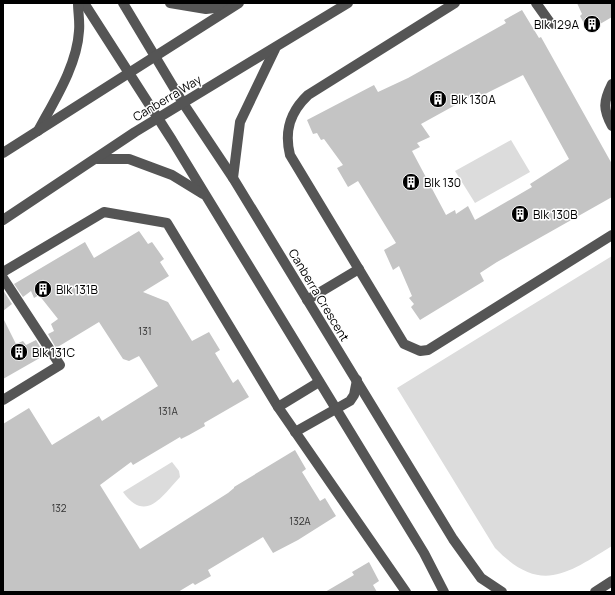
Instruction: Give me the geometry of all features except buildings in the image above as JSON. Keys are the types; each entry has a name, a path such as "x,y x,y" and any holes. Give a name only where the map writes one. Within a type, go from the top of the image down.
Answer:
{"street":[{"path":"38,131 67,74 74,55 79,32 78,3"},
{"path":"84,3 131,74 336,409 424,553 444,592"},
{"name":"Canberra Crescent","path":"123,3 183,103 234,178 452,539 481,578 502,592"},
{"path":"170,3 206,9 237,4"},
{"name":"Canberra Way","path":"3,220 183,103 275,49 348,3"},
{"path":"455,3 308,95 298,105 288,123 286,141 290,155 404,344 420,352 428,350 612,235"},
{"path":"536,3 551,24"},
{"path":"3,154 131,74 237,4"},
{"path":"234,178 240,122 275,49"},
{"path":"612,84 606,96 605,112 612,126"},
{"path":"97,159 129,159 172,175 205,195"},
{"path":"3,272 104,212 167,222 278,407 406,592"},
{"path":"307,300 358,269"},
{"path":"3,278 60,365 3,400"},
{"path":"296,432 350,401 354,395 357,380"},
{"path":"278,407 319,382"},
{"path":"595,592 612,581"}],"shaded area":[{"path":"511,140 530,172 475,203 455,171"},
{"path":"612,256 612,546 566,572 553,575 539,575 526,571 511,562 495,548 397,388"},
{"path":"172,462 179,471 180,477 160,499 153,504 139,506 131,501 123,492"}],"place":[{"name":"Blk 129A","path":"592,24"},
{"name":"Blk 130A","path":"438,99"},
{"name":"Blk 130","path":"411,182"},
{"name":"Blk 130B","path":"520,214"},
{"name":"Blk 131B","path":"43,289"},
{"name":"Blk 131C","path":"19,352"}]}
